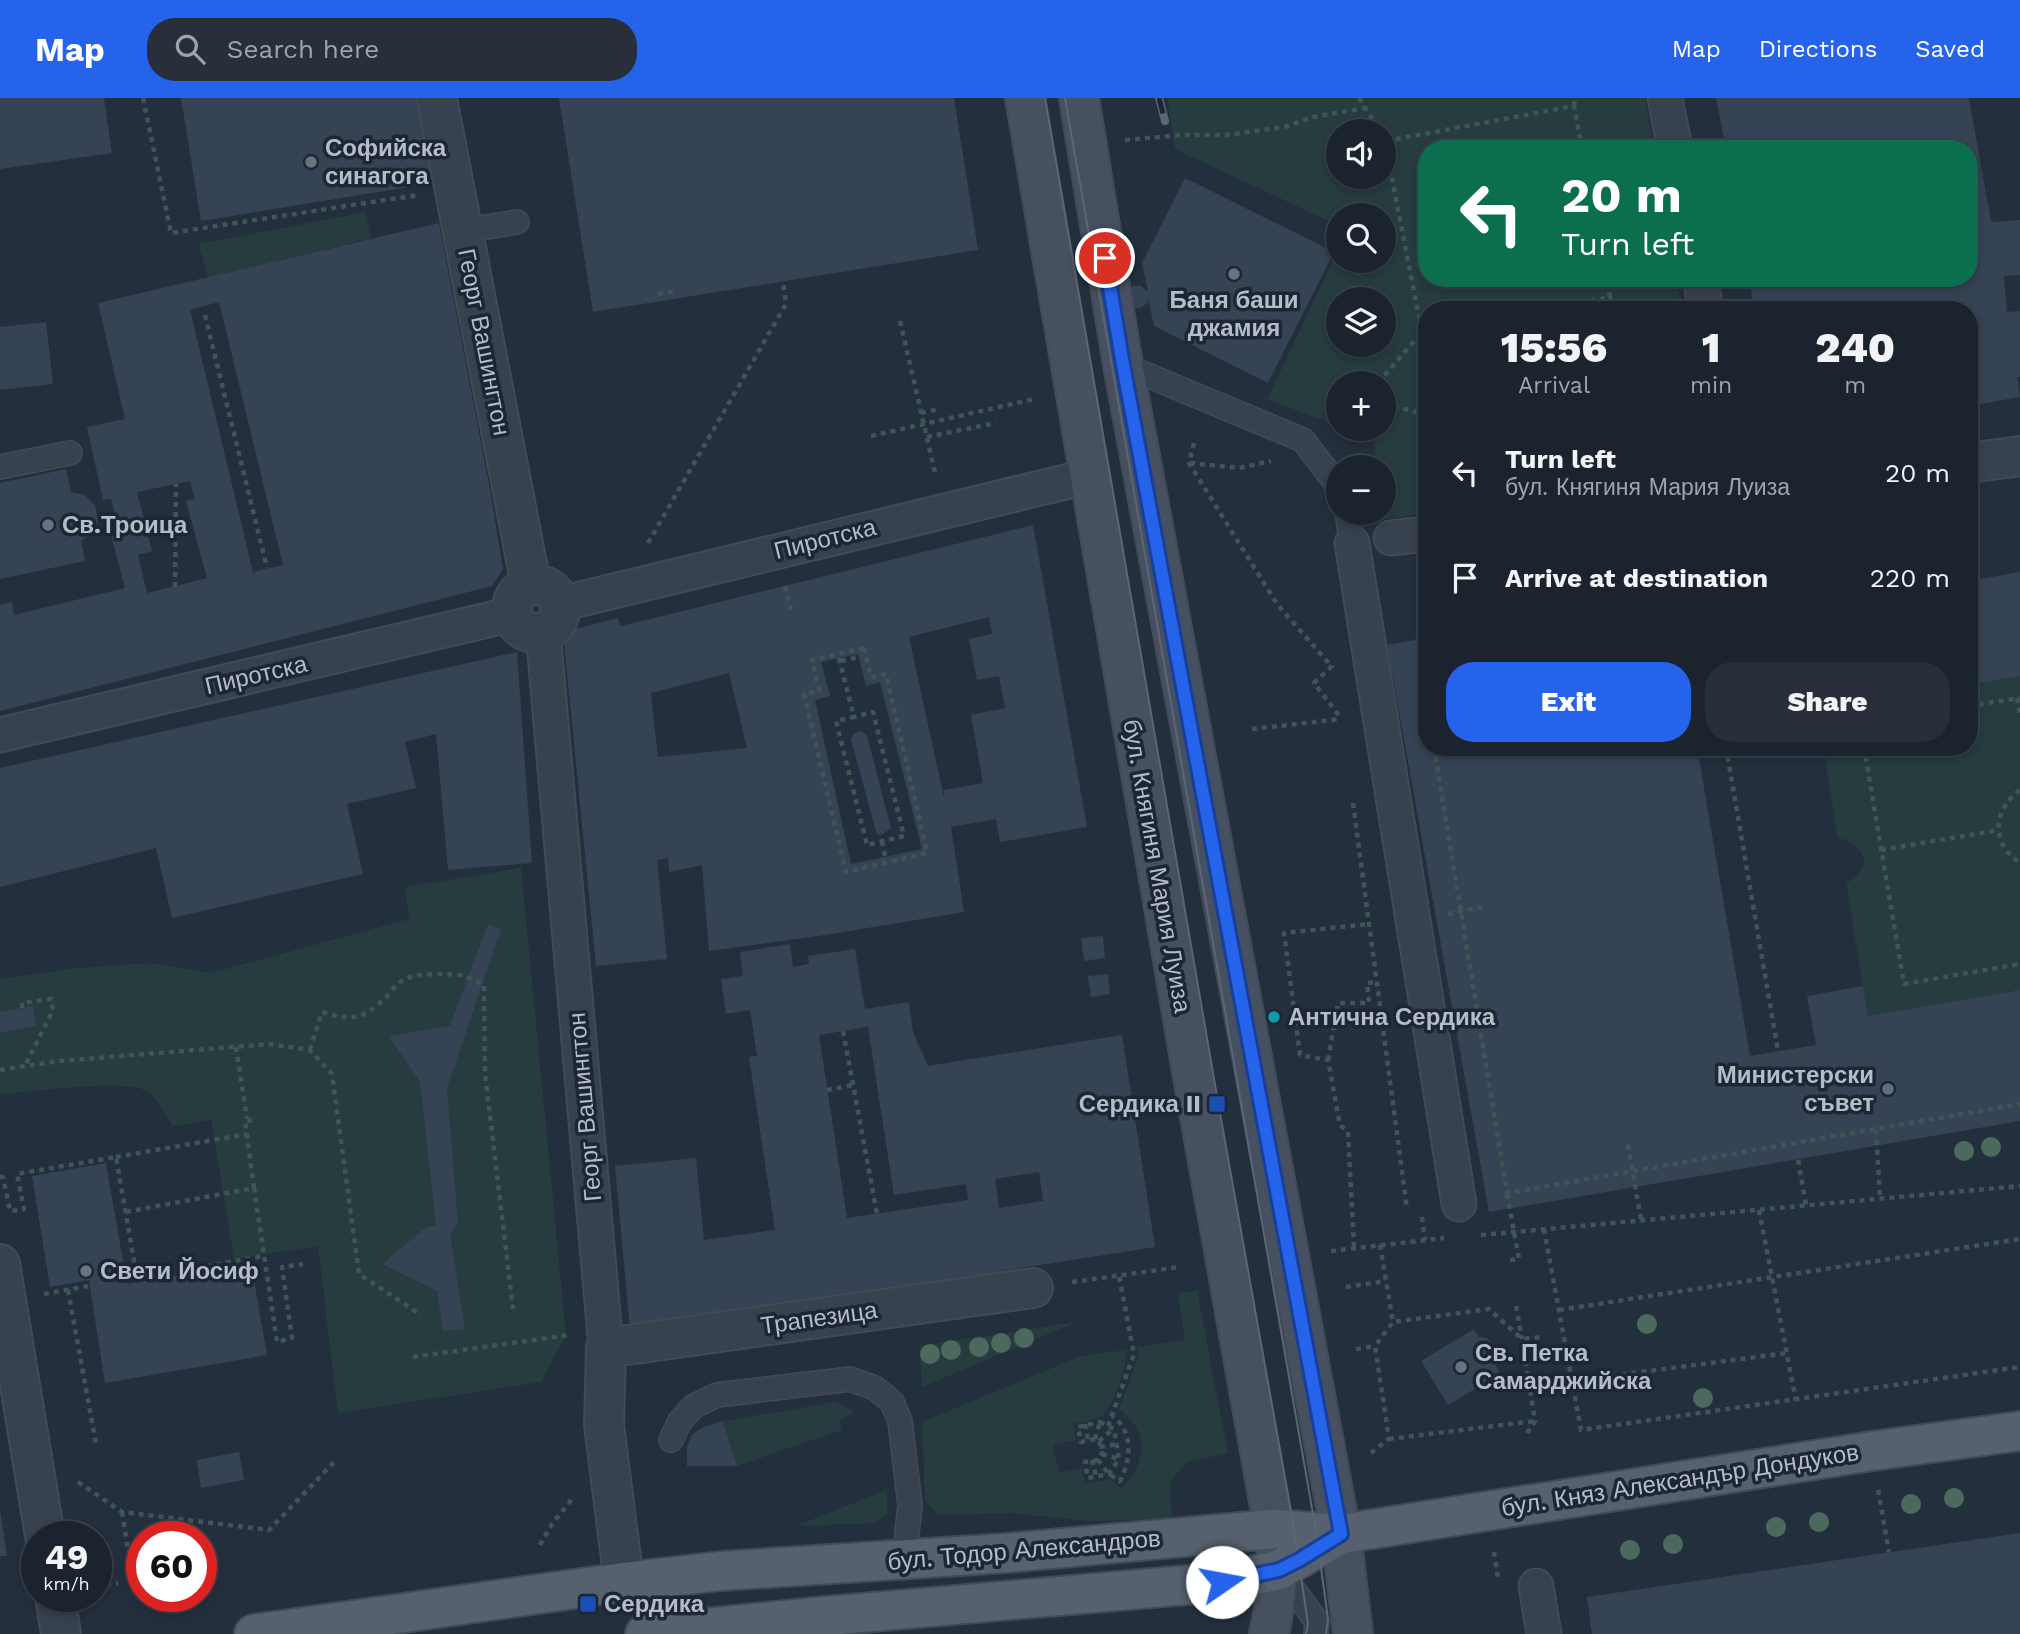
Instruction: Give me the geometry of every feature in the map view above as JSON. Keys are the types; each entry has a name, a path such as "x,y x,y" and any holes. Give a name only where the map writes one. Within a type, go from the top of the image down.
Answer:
{"main road":[{"name":"бул. Княгиня Мария Луиза","path":"1025,98 1198,1106 1274,1529 1279,1570 1276,1606 1269,1634"},
{"path":"1079,98 1123,365 1341,1534 1353,1634"},
{"name":"бул. Княз Александър Дондуков","path":"1341,1534 2020,1431"},
{"name":"бул. Тодор Александров","path":"254,1634 624,1582 721,1572 904,1560 1274,1529 1341,1534"},
{"name":"бул. Тодор Александров","path":"645,1634 1222,1582 1279,1570 1341,1534"}],"street":[{"name":"Георг Вашингтон","path":"437,98 537,609 605,1338 604,1425 624,1582"},
{"path":"1665,98 1673,140"},
{"path":"1978,462 2020,456"},
{"name":"Пиротска","path":"0,735 1090,476"},
{"path":"1350,528 1458,1204"},
{"path":"1391,538 1418,535"},
{"path":"0,1264 43,1521"},
{"name":"Трапезица","path":"605,1338 1033,1287"},
{"path":"1536,1586 1544,1634"},
{"path":"58,1612 61,1634"}],"lane":[{"path":"463,231 517,222"},
{"path":"1123,365 1303,440 1326,470"},
{"path":"0,467 69,453"},
{"path":"671,1440 680,1421 694,1406 717,1395 850,1379 875,1388 892,1402 900,1421 910,1505 904,1560"},
{"path":"1279,1570 1317,1622 1317,1634"}],"path":[{"path":"144,98 171,233 422,194"},
{"path":"1359,98 1372,119"},
{"path":"1575,98 1580,140"},
{"path":"1396,137 1574,106"},
{"path":"1116,141 1182,135 1226,135 1285,127 1313,117 1365,108"},
{"path":"1395,189 1418,302"},
{"path":"622,589 786,304 783,282"},
{"path":"1608,287 1612,301"},
{"path":"658,294 677,291"},
{"path":"1589,301 1610,297"},
{"path":"205,315 267,568"},
{"path":"900,321 944,510"},
{"path":"1389,371 1418,339"},
{"path":"871,436 1034,399"},
{"path":"1396,407 1418,412"},
{"path":"921,413 939,409"},
{"path":"927,437 996,423"},
{"path":"1194,443 1189,463 1277,604 1332,666 1314,683 1342,719 1252,729"},
{"path":"1189,463 1239,468 1265,463"},
{"path":"174,587 176,484"},
{"path":"785,585 791,609"},
{"path":"866,647 871,677 886,674 927,853 846,872 804,694 819,691 812,660 866,647"},
{"path":"854,717 840,659 859,657"},
{"path":"1978,705 2019,698 2020,713"},
{"path":"873,712 904,836 867,845 836,721 854,717 873,712"},
{"path":"1435,756 1519,1259 1509,1261"},
{"path":"1728,756 1778,1051"},
{"path":"1865,756 1904,984 2020,964"},
{"path":"2020,790 2003,808 1999,830 2003,845 2010,856 2020,863"},
{"path":"1353,801 1407,1209"},
{"path":"1881,850 1999,830"},
{"path":"881,841 885,856"},
{"path":"1447,914 1483,907"},
{"path":"1328,1060 1300,1055 1284,933 1369,924"},
{"path":"310,1050 323,1012 344,1019 364,1014 407,977 426,974 464,976 484,985 485,1074 513,1309"},
{"path":"1354,1247 1348,1132 1340,1125 1328,1060 1338,1003 1368,1003 1367,983 1377,982"},
{"path":"22,1008 22,1003 51,999 52,1010 24,1066"},
{"path":"843,1031 877,1214"},
{"path":"0,1070 60,1061 236,1046 269,1044 310,1050 332,1074 359,1274 421,1315"},
{"path":"236,1046 247,1119"},
{"path":"827,1090 853,1085"},
{"path":"1507,1193 2020,1104"},
{"path":"257,1119 245,1121 277,1342 292,1338 282,1267 303,1264"},
{"path":"1876,1130 1881,1198"},
{"path":"0,1177 3,1177 10,1211 24,1209 17,1174 247,1134"},
{"path":"1628,1144 1641,1220"},
{"path":"116,1157 137,1278"},
{"path":"1798,1160 1806,1205"},
{"path":"1492,1234 2020,1186"},
{"path":"126,1212 254,1188"},
{"path":"1759,1210 1796,1401"},
{"path":"1544,1229 1581,1430 2020,1367"},
{"path":"1332,1251 1425,1240"},
{"path":"1559,1310 2020,1240"},
{"path":"1380,1245 1393,1322"},
{"path":"127,1280 264,1256"},
{"path":"1033,1287 1180,1267"},
{"path":"1110,1474 1119,1459 1111,1427 1112,1416 1134,1354 1119,1276"},
{"path":"1346,1287 1386,1281"},
{"path":"32,1296 88,1286"},
{"path":"68,1290 96,1444"},
{"path":"1516,1306 1535,1421 1527,1433"},
{"path":"1356,1349 1375,1346 1393,1322 1489,1309 1522,1339 1542,1337"},
{"path":"413,1357 556,1338 605,1338"},
{"path":"1375,1346 1389,1438"},
{"path":"1572,1381 1787,1353"},
{"path":"1095,1460 1120,1481 1128,1466 1129,1446 1124,1429 1112,1416"},
{"path":"1371,1453 1389,1438 1535,1421"},
{"path":"1111,1427 1100,1422 1078,1427 1081,1442 1117,1444"},
{"path":"1100,1422 1098,1442 1102,1454"},
{"path":"1098,1442 1111,1427"},
{"path":"1102,1454 1095,1460 1086,1462 1088,1478 1110,1474"},
{"path":"1102,1454 1119,1459"},
{"path":"217,1524 269,1530 335,1461"},
{"path":"1879,1495 1889,1552"},
{"path":"126,1537 122,1512 196,1521"},
{"path":"1494,1552 1498,1579"},
{"path":"112,1584 118,1583"}],"green space":[{"path":"1167,98 1645,98 1652,140 1418,140 1418,287 1677,287 1680,301 1418,301 1418,514 1396,518 1396,455 1375,455 1373,441 1396,441 1396,371 1326,371 1326,421 1267,399 1327,273 1396,273 1396,203 1326,203 1326,220 1175,149"},
{"path":"366,212 371,238 208,278 199,244"},
{"path":"2020,676 2020,990 1868,1016 1846,883 1861,871 1863,857 1855,846 1838,838 1824,756 1978,756 1978,683"},
{"path":"521,868 566,1335 541,1382 338,1413 318,1246 234,1259 211,1120 173,1126 152,1096 142,1089 131,1087 95,1086 0,1094 0,979 75,968 153,963 211,973 409,919 405,887"},
{"path":"1197,1290 1228,1454 1187,1461 1170,1482 1172,1519 1090,1521 1012,1513 939,1515 929,1506 925,1499 922,1422 1081,1356 1126,1350 1119,1386 1105,1413 1100,1417 1073,1424 1076,1440 1053,1445 1059,1473 1082,1468 1085,1484 1110,1479 1121,1488 1130,1478 1140,1458 1140,1438 1136,1428 1119,1409 1139,1355 1137,1347 1185,1340 1178,1293"},
{"path":"1077,1322 922,1387 920,1346"},
{"path":"835,1402 855,1412 840,1420 841,1430 737,1466 723,1421"},
{"path":"887,1490 887,1515 874,1523 796,1526"}],"building":[{"path":"0,98 104,98 112,153 0,169"},
{"name":"Софийска синагога","path":"181,98 420,98 434,183 201,221"},
{"path":"559,98 954,98 978,250 593,312"},
{"path":"1716,98 1969,98 1976,140 1724,140"},
{"path":"1978,149 1991,222 2020,220 2020,275 2004,276 2007,312 2020,311 2020,377 2017,377 2020,397 1978,404 1978,301 1753,301 1750,287 1978,287"},
{"name":"Баня баши джамия","path":"1185,178 1326,248 1326,268 1268,383 1154,326 1148,297 1148,302 1141,308 1132,307 1128,288 1141,286 1148,292 1142,263"},
{"path":"439,223 503,569 492,586 0,711 0,605 12,602 14,615 125,588 107,520 116,518 111,499 103,500 87,427 125,419 98,303","holes":["219,302 283,565 253,572 190,310","190,481 195,499 186,501 207,578 147,593 138,555 152,551 137,492"]},
{"path":"46,322 53,384 0,390 0,327"},
{"name":"Св.Троица","path":"66,469 71,492 85,495 95,505 98,520 95,530 81,541 85,561 0,579 0,483"},
{"path":"1033,525 1087,827 1000,842 996,819 951,827 964,912 709,951 702,865 669,872 668,858 657,860 667,959 596,966 563,632 618,618 620,626","holes":["989,617 992,634 969,639 977,680 999,676 1005,708 971,715 983,783 944,790 944,798 909,637","858,654 866,686 880,682 922,849 851,864 815,700 830,696 821,662","729,673 747,748 658,757 651,693"]},
{"path":"2020,572 2020,676 1978,683 1978,579"},
{"path":"1418,639 1418,756 1699,756 1750,1056 1816,1045 1807,996 1863,986 1868,1016 2020,990 2020,1121 1489,1212 1387,645"},
{"path":"517,652 532,863 448,870 436,734 405,742 416,788 347,804 363,874 172,918 156,848 0,887 0,768"},
{"path":"862,731 867,736 891,828 883,834 877,835 851,740 854,733"},
{"path":"488,924 501,929 447,1088 458,1224 450,1234 465,1329 443,1331 437,1291 382,1264 425,1228 436,1225 420,1082 389,1036 450,1026"},
{"path":"1103,936 1105,958 1084,961 1081,938"},
{"path":"790,944 793,967 809,964 808,956 855,949 865,1009 909,1002 913,1032 928,1066 1122,1035 1155,1247 630,1329 615,1166 696,1158 704,1240 775,1230 749,1057 757,1056 750,1010 726,1014 721,979 743,976 740,952","holes":["868,1027 894,1195 966,1184 968,1200 847,1218 819,1035","1039,1172 1043,1201 999,1208 995,1179"]},
{"path":"1108,974 1110,994 1091,997 1088,976"},
{"path":"33,1006 36,1026 0,1033 0,1012"},
{"name":"Свети Йосиф","path":"106,1163 127,1284 251,1263 267,1355 105,1383 89,1280 50,1287 32,1176"},
{"name":"Св. Петка Самарджийска","path":"1474,1329 1479,1337 1487,1338 1497,1347 1500,1356 1496,1366 1500,1374 1448,1405 1421,1361"},
{"path":"723,1421 737,1466 687,1466 687,1448 691,1436 701,1428"},
{"path":"239,1452 244,1480 201,1488 197,1460"},
{"path":"0,1509 7,1556 0,1556"},
{"path":"2020,1533 2020,1634 1592,1634 1587,1597"}],"tram line":[{"path":"1045,98 1294,1529 1308,1624 1306,1634"},
{"path":"1065,98 1316,1531 1328,1619 1326,1634"}],"railway":[{"path":"1159,98 1165,121"}],"place":[{"name":"Софийска синагога","path":"311,162"},
{"name":"Баня баши джамия","path":"1234,274"},
{"name":"Св.Троица","path":"48,525"},
{"name":"Антична Сердика","path":"1274,1017"},
{"name":"Министерски съвет","path":"1888,1089"},
{"name":"Сердика II","path":"1217,1104"},
{"name":"Свети Йосиф","path":"86,1271"},
{"name":"Св. Петка Самарджийска","path":"1461,1367"},
{"name":"Сердика","path":"588,1604"}],"route":[{"path":"1105,258 1341,1534 1279,1570 1222,1582"}]}
